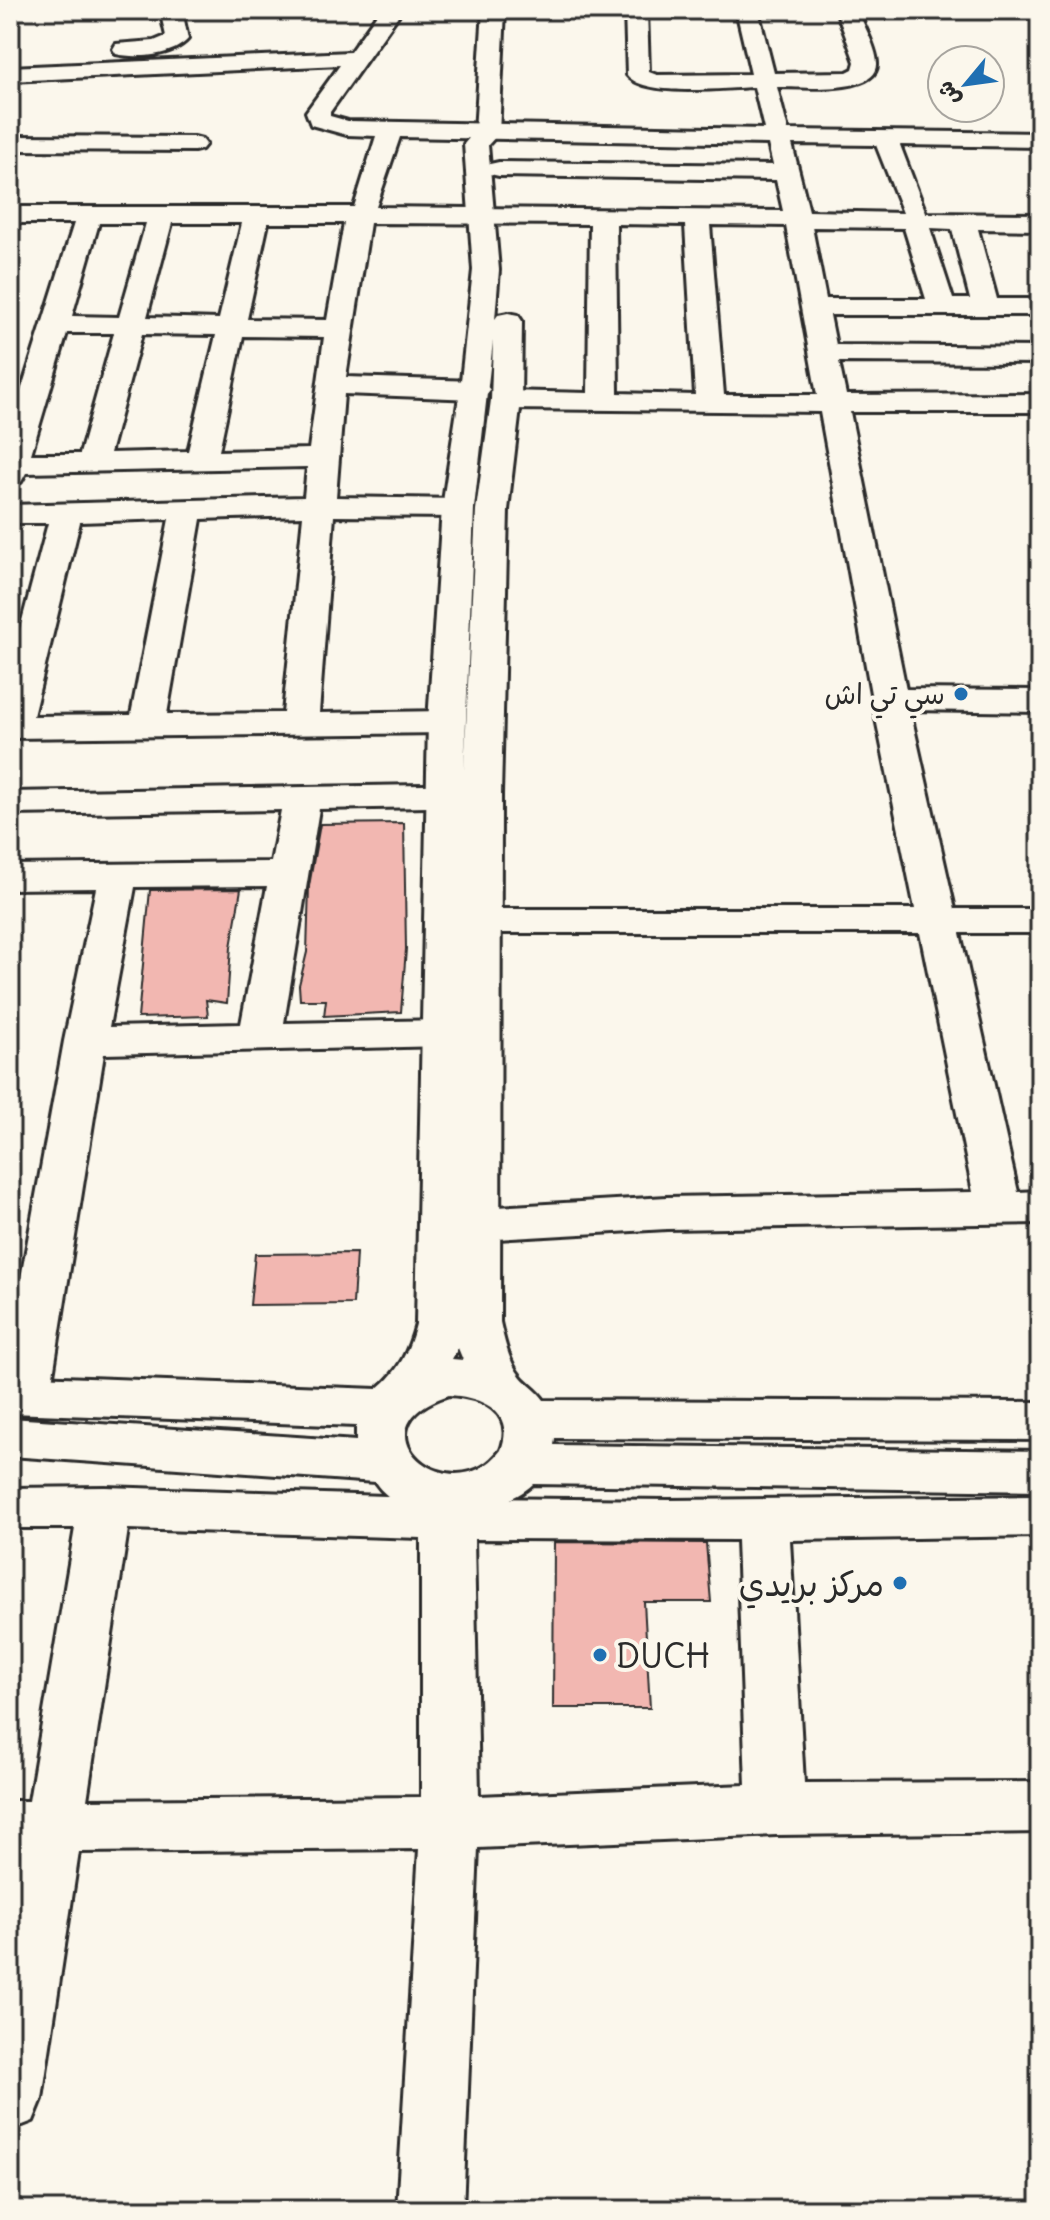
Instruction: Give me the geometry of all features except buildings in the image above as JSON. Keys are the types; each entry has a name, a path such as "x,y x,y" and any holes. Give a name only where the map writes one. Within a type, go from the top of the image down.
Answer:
{"street":[{"path":"13,74 170,44 177,39 171,10"},
{"path":"391,10 354,58 317,116 319,120 335,126 487,133 1040,140"},
{"path":"445,1506 386,1463 379,1450 377,1435 435,1346 440,1324 446,722 458,508 490,395 511,235 494,211 476,144 487,133 494,10"},
{"path":"636,10 638,75 645,80 764,82 836,82 852,79 864,72 866,62 847,10"},
{"path":"479,1224 667,1213 1019,1208 936,921 797,216 747,10"},
{"path":"13,74 354,58"},
{"path":"300,724 330,385 338,329 361,210 390,130"},
{"path":"487,133 498,144 499,169 494,211"},
{"path":"885,138 915,216 942,307"},
{"path":"10,143 194,144"},
{"path":"499,169 786,173"},
{"path":"10,206 797,216 1040,212"},
{"path":"10,215 256,217 361,210"},
{"path":"494,211 697,218 797,216"},
{"path":"89,215 12,469 93,461 323,458"},
{"path":"93,461 161,216"},
{"path":"603,216 603,401"},
{"path":"915,216 963,221 1040,222"},
{"path":"202,458 256,217"},
{"path":"697,218 710,404"},
{"path":"963,221 986,307"},
{"path":"814,307 1040,307"},
{"path":"56,324 338,329"},
{"path":"823,353 1040,355"},
{"path":"330,385 710,404 1040,403"},
{"path":"445,1506 465,1494 485,1489 512,1475 517,1424 480,1343 476,1322 482,795 492,510 490,395"},
{"path":"10,514 319,506 458,508"},
{"path":"147,726 187,509"},
{"path":"66,513 11,727 446,722"},
{"path":"890,699 1040,701"},
{"path":"10,803 482,795"},
{"path":"260,1038 302,797"},
{"path":"10,877 288,874"},
{"path":"15,1408 118,876"},
{"path":"482,921 1040,921"},
{"path":"85,1041 445,1033"},
{"path":"15,1408 400,1398 429,1381 458,1377 485,1382 517,1424 1040,1471"},
{"path":"15,1408 386,1463"},
{"path":"517,1424 1040,1421"},
{"path":"430,2210 450,1823 445,1506"},
{"path":"10,1508 445,1506 763,1520 1040,1516"},
{"path":"10,2099 33,1828 105,1507"},
{"path":"763,1520 776,1809"},
{"path":"33,1828 450,1823 776,1809 1040,1807"}],"place":[{"name":"سي تي اش","path":"961,694"},
{"name":"مركز بريدي","path":"900,1583"},
{"name":"DUCH","path":"600,1655"}]}
